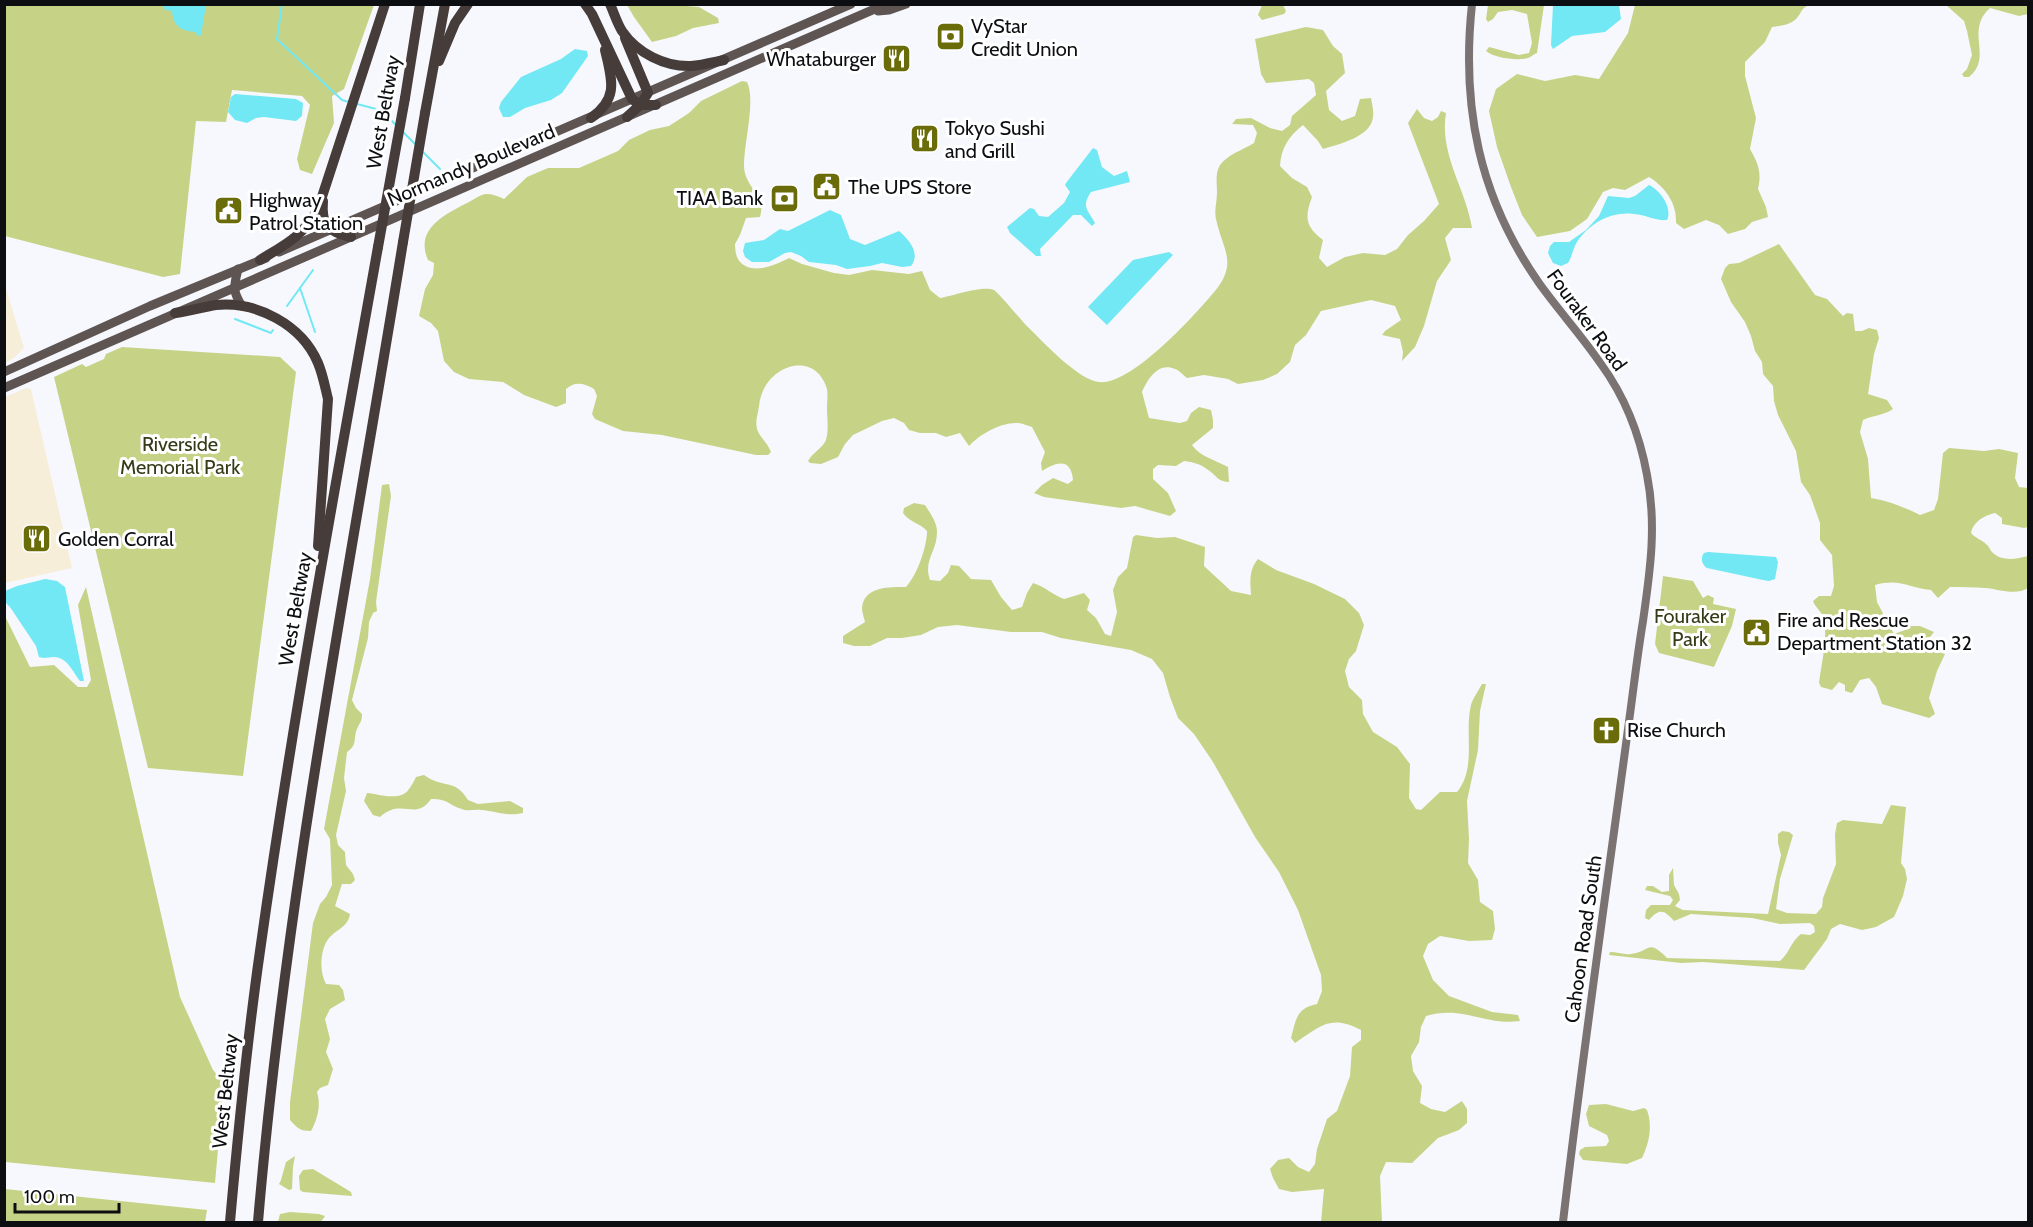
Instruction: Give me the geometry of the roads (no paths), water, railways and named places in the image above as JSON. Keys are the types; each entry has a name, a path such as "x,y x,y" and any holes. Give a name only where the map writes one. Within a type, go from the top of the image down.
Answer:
{"highway":[{"path":"260,260 300,235 309,224 324,195 385,4"},
{"name":"West Beltway","path":"230,1222 247,1050 288,760 420,4"},
{"name":"West Beltway","path":"258,1222 271,1079 308,816 430,81 445,4"},
{"path":"430,81 455,23 468,4"},
{"path":"585,4 636,102"},
{"path":"610,4 648,93 636,102 627,117"},
{"path":"621,30 636,46 651,57 671,64 691,66 724,60"},
{"path":"591,118 604,109 611,89 611,77 602,38"},
{"path":"636,102 656,105"},
{"path":"324,195 326,225 332,231 351,237"},
{"path":"176,313 218,305 242,306 273,316 287,325 308,345 318,362 328,399 314,603"}],"main road":[{"path":"648,93 851,4"},
{"name":"Normandy Boulevard","path":"4,388 886,4"},
{"path":"870,11 889,10 906,4"},
{"name":"Fouraker Road","path":"1472,4 1469,44 1470,102 1479,157 1494,202 1537,281 1610,378 1627,410 1640,445 1650,494 1653,543 1638,661"},
{"path":"789,32 794,44"},
{"name":"Normandy Boulevard","path":"4,372 150,306 332,231 591,118 636,102"},
{"path":"238,269 234,288 235,296 242,306"},
{"name":"Cahoon Road South","path":"1563,1222 1597,954 1638,661"}],"water":[{"path":"162,5 206,5 201,35 197,36 196,32 179,27 172,11 165,10"},
{"path":"1553,5 1619,5 1621,19 1605,32 1572,36 1553,49 1551,45"},
{"path":"575,49 587,51 588,56 562,93 551,100 525,108 510,117 503,117 499,108 501,102 521,77 561,59"},
{"path":"235,94 296,99 303,103 302,116 296,121 264,117 247,123 235,120 228,112 231,97"},
{"path":"1093,148 1097,150 1102,167 1114,176 1127,171 1130,182 1091,192 1086,205 1095,223 1092,226 1081,215 1073,215 1040,249 1041,256 1036,256 1010,233 1007,227 1030,208 1034,209 1039,216 1048,217 1064,203 1070,192 1066,183"},
{"path":"1649,185 1657,191 1667,205 1667,220 1634,214 1617,214 1609,217 1595,224 1582,235 1568,263 1561,266 1553,263 1548,253 1550,246 1554,242 1569,242 1586,230 1599,216 1608,196 1629,198"},
{"path":"830,210 841,215 850,239 865,245 899,231 910,243 914,252 914,261 911,266 902,267 882,263 847,269 836,265 809,262 791,252 769,262 752,262 745,257 743,251 745,243 764,240 780,229 788,231"},
{"path":"1169,252 1173,255 1107,325 1088,307 1133,260"},
{"path":"1704,553 1776,557 1778,562 1775,579 1769,581 1707,568 1702,559"},
{"path":"45,579 57,581 65,587 84,681 80,681 63,659 39,657 36,646 5,602 5,591"}],"waterway":[{"path":"282,4 277,39 342,100 349,102"},
{"path":"357,104 380,110 396,125"},
{"path":"402,131 415,144"},
{"path":"423,152 440,169"},
{"path":"287,306 313,270"},
{"path":"300,288 315,332"},
{"path":"235,319 271,333 273,330"}],"place":[{"name":"VyStar Credit Union","path":"950,37"},
{"name":"Whataburger","path":"897,59"},
{"name":"Tokyo Sushi and Grill","path":"924,139"},
{"name":"The UPS Store","path":"827,187"},
{"name":"TIAA Bank","path":"784,198"},
{"name":"Highway Patrol Station","path":"228,211"},
{"name":"Golden Corral","path":"37,539"},
{"name":"Fire and Rescue Department Station 32","path":"1756,632"},
{"name":"Rise Church","path":"1606,730"}],"park label":[{"name":"Riverside Memorial Park","path":"180,456"},
{"name":"Fouraker Park","path":"1690,628"}]}
